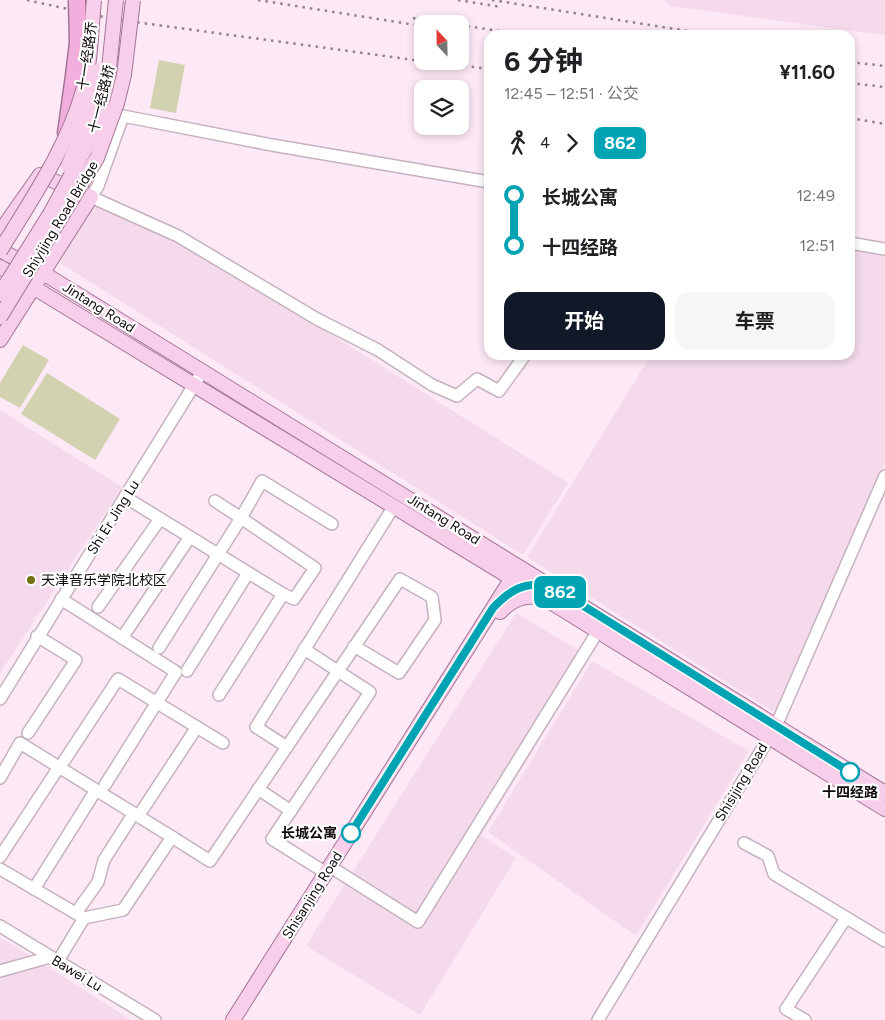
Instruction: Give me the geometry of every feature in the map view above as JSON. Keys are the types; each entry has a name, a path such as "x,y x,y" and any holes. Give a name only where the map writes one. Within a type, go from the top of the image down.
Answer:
{"highway":[{"path":"65,139 78,43 77,0"}],"main road":[{"name":"十一经路乔","path":"0,251 49,171 76,112 87,74 94,0"},
{"name":"十一经路桥","path":"0,276 63,175 82,135 99,75 107,0"},
{"name":"十一经路桥","path":"0,294 50,214 95,131 108,78 116,0"},
{"name":"Shiyijing Road Bridge","path":"0,317 97,158 117,103 124,75 133,0"},
{"path":"0,232 40,175 91,196 0,340"},
{"name":"Jintang Road","path":"0,251 43,273 202,372 519,579"},
{"name":"Jintang Road","path":"0,267 394,506 519,579 548,592 772,731 885,809"},
{"name":"Shisanjing Road","path":"233,1020 331,872 497,610 519,579"},
{"name":"Jintang Road","path":"548,592 598,631 772,731 885,793"},
{"path":"497,610 521,597 548,592"},
{"name":"Shisanjing Road","path":"243,1020 331,872"}],"street":[{"path":"484,181 272,146 123,116 98,186 91,196 178,236 317,319 378,350 432,385 456,396 477,379 498,391 521,360"},
{"path":"855,244 885,249"},
{"name":"Shi Er Jing Lu","path":"0,699 37,636 202,372"},
{"name":"Shisijing Road","path":"598,1020 772,731 885,476"},
{"path":"159,648 219,555 262,481 332,524"},
{"path":"125,497 248,573 294,599 315,568 214,501"},
{"path":"287,747 256,727 394,506"},
{"path":"98,607 160,519"},
{"path":"122,638 190,537"},
{"path":"187,671 248,573"},
{"path":"0,778 20,743 61,764 139,811 172,837 210,861 354,646 400,579 432,597 435,620 399,674 354,646"},
{"path":"219,695 283,594"},
{"path":"34,888 176,672 61,599"},
{"path":"304,649 370,692 272,839 418,922 598,631"},
{"path":"28,733 76,660 37,636"},
{"path":"0,857 118,679 223,743"},
{"path":"0,971 54,959 98,882 104,860 197,726"},
{"path":"258,789 291,811"},
{"path":"0,868 80,916 123,910 172,837"},
{"path":"744,843 768,856 774,874 885,941"},
{"path":"805,1020 786,1009 846,918"},
{"name":"Bawei Lu","path":"0,926 155,1020"}],"shaded area":[{"path":"665,0 885,0 885,35 855,30 669,6"},
{"path":"97,194 177,238 568,483 523,555 57,261"},
{"path":"855,247 885,253 885,461 777,714 527,557 648,360 855,360"},
{"name":"天津音乐学院北校区","path":"0,410 122,487 0,673"},
{"path":"516,613 590,657 481,835 516,858 420,1015 306,946"},
{"path":"592,661 749,751 636,936 488,832"},
{"path":"0,938 13,945 131,1020 0,1020"}],"green space":[{"path":"159,60 185,65 176,113 150,108"},
{"path":"23,345 49,360 20,408 0,397 0,383"},
{"path":"47,373 120,419 95,460 21,414"}],"railway":[{"path":"27,0 113,19 414,60"},
{"path":"258,0 414,25"},
{"path":"458,0 501,7"},
{"path":"492,0 681,30"},
{"path":"469,26 492,30"},
{"path":"855,63 885,66"},
{"path":"469,66 484,68"},
{"path":"855,84 885,87"},
{"path":"855,119 885,124"}],"bus line":[{"name":"862","path":"351,833 493,608 515,589 532,584 552,587 566,595 850,772"}],"place":[{"name":"天津音乐学院北校区","path":"31,580"},
{"name":"十四经路","path":"850,772"},
{"name":"长城公寓","path":"351,833"}]}
